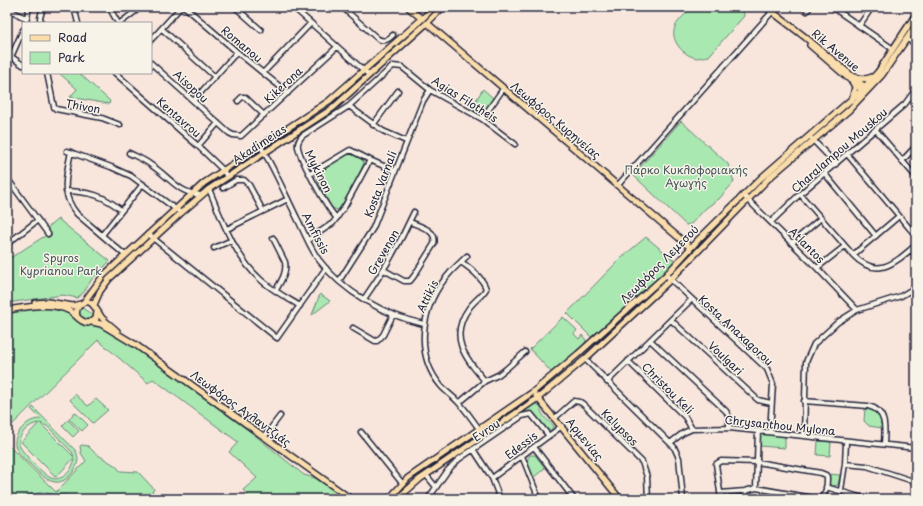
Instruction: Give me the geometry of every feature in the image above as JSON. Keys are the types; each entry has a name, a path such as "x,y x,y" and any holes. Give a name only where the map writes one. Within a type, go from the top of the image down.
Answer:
{"main road":[{"name":"Λεωφόρος Κυρηνείας","path":"408,7 422,19"},
{"name":"Akadimeias","path":"82,303 104,276 191,194 223,170 261,147 328,102 434,7"},
{"name":"Akadimeias","path":"94,305 100,290 109,280 201,195 333,108 443,7"},
{"name":"Rik Avenue","path":"766,7 849,73 865,90"},
{"name":"Rik Avenue","path":"772,12 775,17 865,90"},
{"name":"Λεωφόρος Λεμεσού","path":"388,499 402,483 533,392 666,275 691,248 745,197 849,110 878,72 916,14"},
{"name":"Λεωφόρος Κυρηνείας","path":"427,23 691,248"},
{"name":"Λεωφόρος Λεμεσού","path":"397,499 426,474 538,398 585,359 670,280 777,163 882,75 916,25"},
{"path":"849,73 858,78 866,79 878,72"},
{"path":"851,100 855,87 852,81"},
{"path":"7,307 48,302 72,306 90,302 98,311 97,316 92,322 84,323 70,311 52,306 37,306 7,310"},
{"path":"78,317 77,309 82,303"},
{"name":"Λεωφόρος Αγλαντζιάς","path":"98,311 118,333"},
{"name":"Λεωφόρος Αγλαντζιάς","path":"92,322 98,323 118,333 159,361 351,499"},
{"name":"Αρμενίας","path":"533,392 620,499"}],"street":[{"path":"26,22 29,7"},
{"path":"41,22 40,18 43,7"},
{"path":"74,7 78,22"},
{"path":"109,7 118,22"},
{"path":"120,22 141,7"},
{"path":"152,39 181,7"},
{"name":"Romanou","path":"185,7 237,52 288,93"},
{"path":"235,7 261,30"},
{"path":"293,7 369,76"},
{"path":"300,13 305,7"},
{"path":"342,7 381,41 386,40 392,35"},
{"path":"347,12 351,7"},
{"path":"832,7 893,49"},
{"path":"859,26 872,7"},
{"path":"7,8 27,18"},
{"path":"618,185 772,12"},
{"name":"Λεωφόρος Κυρηνείας","path":"422,19 427,23"},
{"path":"263,73 311,23"},
{"path":"162,29 215,77"},
{"path":"22,32 9,55 22,64"},
{"path":"907,39 916,44"},
{"name":"Kikerona","path":"241,136 337,47"},
{"path":"194,100 237,52"},
{"name":"Aisopou","path":"152,64 218,123 233,135 241,136"},
{"name":"Agias Filotheis","path":"349,106 390,69 396,66 402,67 430,90 482,119 515,144"},
{"name":"Thivon","path":"47,74 54,107 56,109 102,118 120,125"},
{"name":"Kentavrou","path":"117,74 198,146 223,170 227,177"},
{"path":"482,119 503,89"},
{"name":"Charalampou Mouskou","path":"771,222 800,194 905,104 916,89"},
{"name":"Kosta Varnali","path":"339,281 373,228 406,141 423,101 430,90"},
{"path":"373,125 398,91"},
{"path":"238,101 242,97 245,97 264,115"},
{"path":"349,106 373,125 392,136 406,141"},
{"name":"Mykinon","path":"337,218 328,209 299,152 298,143 302,136 349,106"},
{"path":"198,146 218,123"},
{"path":"876,130 916,177"},
{"path":"809,136 836,164"},
{"path":"902,162 916,146"},
{"name":"Amfissis","path":"261,147 265,152 308,240 319,260 326,268 339,281 364,299 393,314 410,321 424,324"},
{"path":"310,174 350,150 395,171"},
{"path":"126,255 77,214 69,201 66,191 65,177 69,152 116,168 131,176 180,213"},
{"path":"129,153 151,165 175,185 191,194 201,195"},
{"path":"847,154 916,236"},
{"path":"259,156 270,162"},
{"path":"308,240 328,227 337,218 355,189 370,160"},
{"path":"825,174 876,236"},
{"path":"7,178 48,234"},
{"path":"223,188 236,180 244,180 249,185 263,212"},
{"path":"102,235 143,184"},
{"path":"209,189 232,240 240,255 250,268 262,281 300,306"},
{"path":"66,191 96,194 111,202 121,210"},
{"path":"800,194 853,255 862,263 872,267 884,267 893,263 916,245"},
{"name":"Atlantos","path":"745,197 817,268 856,310"},
{"path":"227,229 288,199"},
{"name":"Grevenon","path":"364,299 384,270 414,212"},
{"path":"853,255 899,216"},
{"path":"792,243 821,218"},
{"path":"7,244 38,220"},
{"path":"384,270 404,281 410,281 434,244 435,239 432,233 410,222"},
{"path":"148,234 276,338 326,268"},
{"path":"273,238 286,267 284,276 276,290"},
{"path":"214,248 232,240"},
{"path":"817,268 845,246"},
{"path":"911,249 916,256"},
{"name":"Attikis","path":"467,256 449,274 430,306 424,324 424,350 427,361 441,386 459,403 480,430"},
{"path":"461,262 478,278 486,289 464,314 459,331 460,341 466,358 485,381"},
{"name":"Kosta Anaxagorou","path":"666,275 691,300 767,369 773,384 770,432"},
{"path":"804,435 806,362 811,349 819,339 838,322 856,310 901,296 916,287"},
{"path":"607,382 691,300"},
{"path":"353,328 374,342 377,341 383,335 393,314"},
{"name":"Voulgari","path":"671,320 755,398 762,402 771,403"},
{"path":"650,340 728,414 728,428"},
{"path":"459,403 485,381 498,375 506,369 524,352"},
{"path":"585,359 676,450 678,455 683,499"},
{"name":"Christou Keli","path":"628,361 685,417 692,429"},
{"path":"804,401 868,406 874,408 880,413 884,421 884,444"},
{"name":"Kalypsos","path":"555,418 574,402 580,402 583,404 642,462 647,477 648,499"},
{"name":"Evrou","path":"430,498 436,487 452,466 526,414 534,416 549,436"},
{"path":"264,437 280,416"},
{"name":"Edessis","path":"492,478 562,426"},
{"name":"Chrysanthou Mylona","path":"670,443 683,433 692,429 728,428 804,435 846,442 884,444 916,448"},
{"path":"756,488 758,431"},
{"path":"361,432 402,483"},
{"path":"841,490 845,464 846,442"},
{"path":"534,447 574,499"},
{"path":"473,450 492,478 500,499"},
{"path":"522,456 540,499"},
{"path":"720,493 745,491 756,488 817,499 821,498 824,494 827,477 823,473 757,462 721,461 717,462 716,466 720,493 721,499"},
{"path":"845,464 867,466 916,482"},
{"path":"426,474 436,487"},
{"path":"826,487 841,490 856,497 866,499"},
{"path":"745,491 745,499"}],"green space":[{"path":"692,7 743,7 744,16 709,56 695,58 681,49 675,41 674,36 676,24"},
{"path":"60,74 80,74 110,101 109,104 70,97 77,89"},
{"path":"483,89 494,99 484,111 476,112 471,108"},
{"name":"Πάρκο Κυκλοφοριακής Αγωγής","path":"681,121 728,164 734,182 719,199 706,208 691,224 686,225 633,175"},
{"path":"348,153 357,155 364,163 352,189 337,210 332,208 330,205 317,179 319,173"},
{"name":"Spyros Kyprianou Park","path":"58,219 110,261 92,279 84,292 77,298 63,295 7,303 7,260 48,234 47,228"},
{"path":"646,237 675,261 656,281 591,337 567,313 621,258"},
{"path":"320,294 330,301 312,315"},
{"path":"65,302 74,304 84,309 252,433 304,475 315,478 347,499 249,499 250,498 243,490 257,478 229,452 238,442 153,379 148,383 98,340 7,430 7,310"},
{"path":"563,317 577,330 574,334 579,339 582,335 586,340 585,344 551,372 530,349"},
{"path":"75,394 88,406 96,399 108,410 93,423 70,400"},
{"path":"533,404 536,404 541,408 544,417 554,426 551,430 548,430 533,412 528,412 526,410"},
{"path":"33,407 75,450 78,455 78,461 75,469 67,478 61,481 50,481 45,478 23,458 16,448 15,439 20,430 26,424 34,420 41,419 31,409","holes":["39,423 21,442 56,477 74,458 74,462 70,470 67,474 60,478 51,478 43,472 20,447 20,438 25,430 31,425","40,423 47,426 72,452 74,457"]},
{"path":"865,409 872,411 880,417 882,428 869,426 864,421"},
{"path":"75,412 88,425 82,431 69,419"},
{"path":"68,420 79,431 73,437 62,426"},
{"path":"759,432 785,434 785,448 759,446"},
{"path":"818,441 831,442 830,456 817,455"},
{"path":"7,444 56,492 86,461 81,453 80,446 82,445 88,446 95,453 116,466 120,471 138,472 154,489 151,494 157,499 7,499"},
{"path":"530,455 535,455 545,468 533,478 528,463 528,457"},
{"path":"830,474 840,475 838,485 832,486 829,484"}],"waterway":[{"path":"14,499 43,492 55,495 66,495 79,499"}]}
